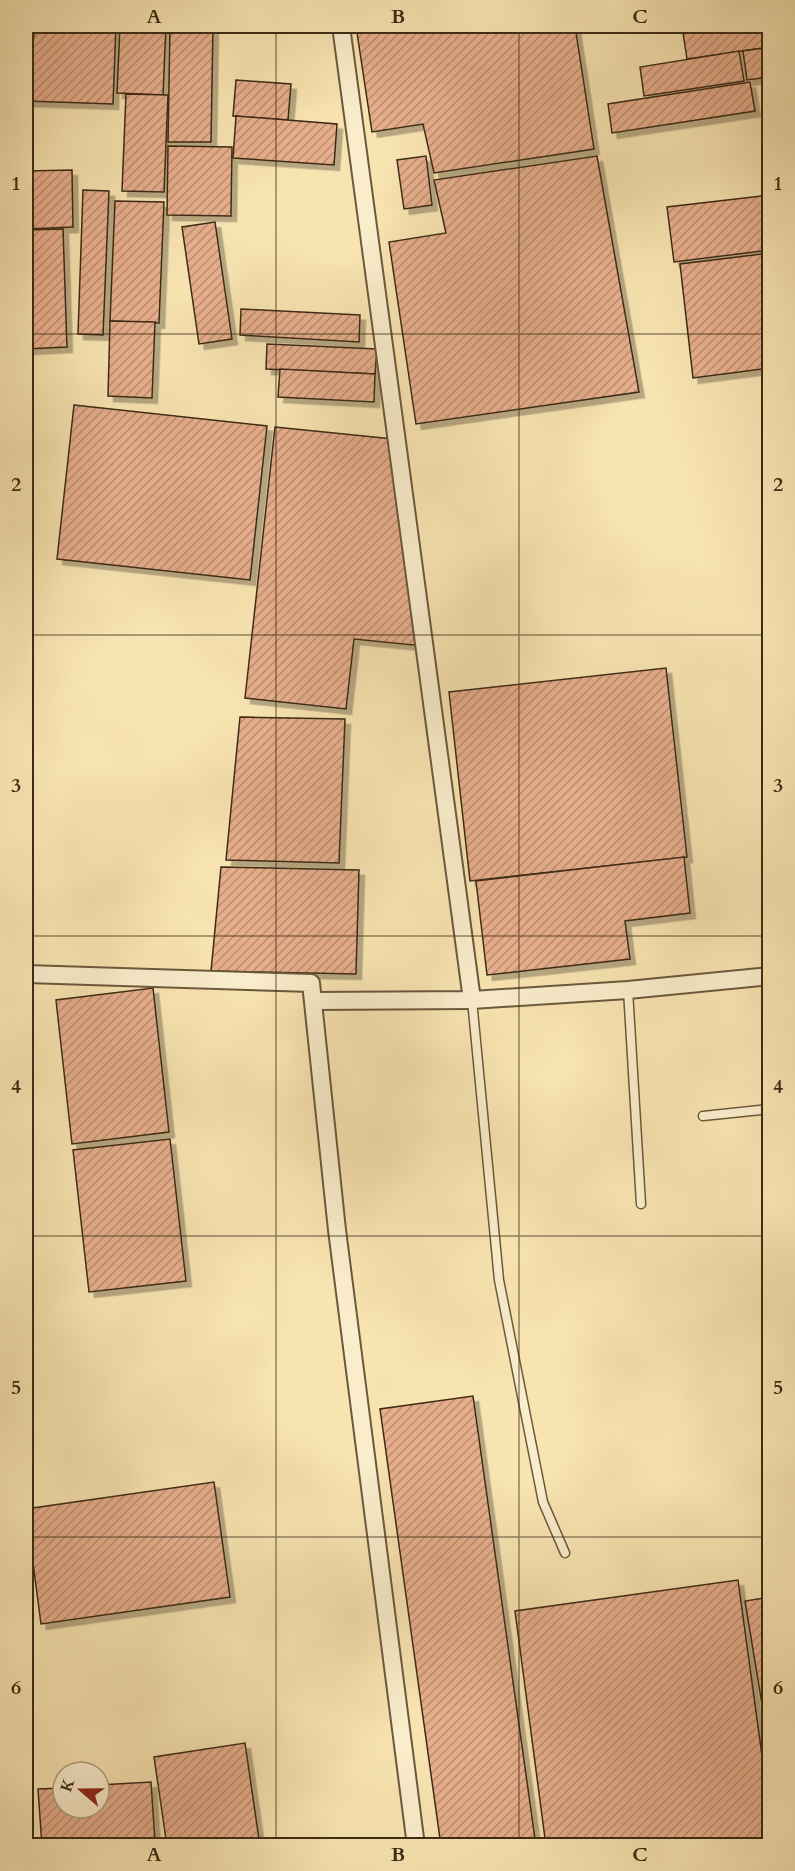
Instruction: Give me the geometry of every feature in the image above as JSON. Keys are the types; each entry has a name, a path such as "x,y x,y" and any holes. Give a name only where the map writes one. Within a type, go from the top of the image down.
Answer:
{"street":[{"path":"341,26 472,1000"},
{"path":"26,974 311,983 337,1230 416,1845"},
{"path":"313,1001 472,1000 628,990 770,976"}],"lane":[{"path":"628,990 641,1204"},
{"path":"472,1000 499,1280 543,1502 565,1553"},
{"path":"703,1116 770,1109"}],"building":[{"path":"35,26 116,26 113,104 26,101"},
{"path":"120,26 166,26 163,95 117,93"},
{"path":"170,26 213,26 211,142 168,142"},
{"path":"356,26 575,26 594,149 434,173 423,124 372,132"},
{"path":"682,26 770,26 770,47 687,59"},
{"path":"770,47 770,77 747,80 743,51"},
{"path":"739,51 744,81 644,96 640,67"},
{"path":"236,80 291,84 288,120 233,116"},
{"path":"750,82 755,111 612,133 608,104"},
{"path":"126,94 168,95 164,192 122,191"},
{"path":"236,116 337,124 334,165 233,158"},
{"path":"168,146 232,147 231,216 167,215"},
{"path":"426,156 432,205 404,209 397,160"},
{"path":"597,156 639,392 416,424 389,242 446,233 434,180"},
{"path":"72,170 73,227 26,229 26,171"},
{"path":"83,190 109,191 103,335 78,334"},
{"path":"770,195 770,250 674,262 667,207"},
{"path":"115,201 164,202 159,323 110,321"},
{"path":"215,222 232,339 199,344 182,227"},
{"path":"63,229 67,347 26,349 26,230"},
{"path":"770,253 770,368 693,378 680,264"},
{"path":"241,309 360,315 359,342 240,335"},
{"path":"110,321 155,322 152,398 108,396"},
{"path":"267,344 377,349 375,374 266,369"},
{"path":"280,369 375,374 374,402 278,397"},
{"path":"74,405 267,426 250,580 57,559"},
{"path":"275,427 393,439 423,646 354,639 346,709 245,698"},
{"path":"666,668 687,857 470,881 449,692"},
{"path":"240,717 345,719 339,863 226,860"},
{"path":"684,857 690,913 625,921 630,959 487,975 476,881"},
{"path":"221,867 359,870 356,974 211,971"},
{"path":"153,988 169,1132 72,1144 56,1000"},
{"path":"170,1139 186,1281 89,1292 73,1150"},
{"path":"473,1396 536,1846 441,1846 380,1409"},
{"path":"214,1482 230,1597 41,1624 26,1509"},
{"path":"738,1580 770,1814 770,1846 546,1846 515,1611"},
{"path":"770,1597 770,1753 745,1601"},
{"path":"245,1743 260,1846 167,1846 154,1757"},
{"path":"151,1782 155,1842 100,1846 42,1846 38,1789 51,1788 51,1820 111,1820 111,1784"},
{"path":"155,1842 155,1846 100,1846"}]}
